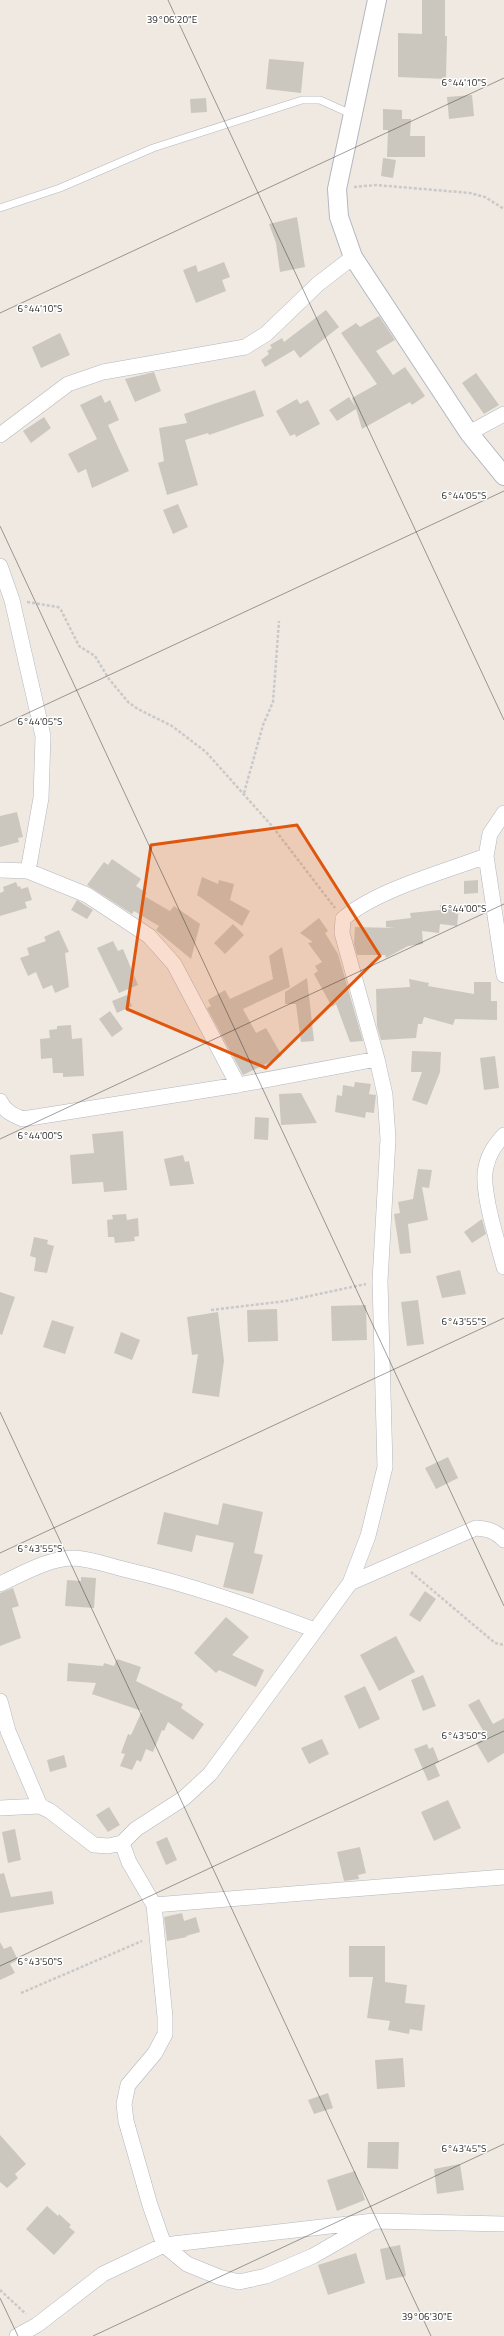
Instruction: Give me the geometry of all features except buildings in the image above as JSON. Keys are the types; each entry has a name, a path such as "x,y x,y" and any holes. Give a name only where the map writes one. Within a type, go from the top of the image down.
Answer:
{"street":[{"path":"377,0 351,114 337,189 339,216 353,257 469,433 504,476"},
{"path":"0,435 68,384 103,372 246,348 266,334 318,284 353,257"},
{"path":"469,433 504,414"},
{"path":"0,566 12,600 43,736 41,798 28,871"},
{"path":"504,813 490,834 486,856 501,941 504,975"},
{"path":"0,1808 40,1806 50,1811 94,1845 108,1846 122,1843 136,1829 184,1798 210,1774 314,1630 350,1583 368,1536 385,1468 380,1281 388,1139 385,1095 378,1059 342,933 343,919 353,910 392,891 486,856"},
{"path":"0,870 28,871 87,895 149,936 174,964 238,1085"},
{"path":"1,1106 11,1114 23,1119 238,1085 378,1059"},
{"path":"504,1135 493,1147 485,1168 486,1189 504,1267"},
{"path":"350,1583 476,1528 488,1529 499,1534 504,1540"},
{"path":"0,1584 27,1571 63,1560 84,1559 176,1581 250,1605 314,1630"},
{"path":"0,1701 8,1731 40,1806"},
{"path":"122,1843 129,1862 154,1905 165,2034 155,2053 128,2085 124,2104 126,2121 150,2205 164,2245 187,2264 219,2277 239,2282 266,2276 313,2256 374,2221"},
{"path":"154,1905 504,1877"},
{"path":"17,2336 37,2325 103,2274 164,2245 374,2221 504,2224"}],"lane":[{"path":"0,208 60,188 153,148 302,100 320,100 351,114"}],"path":[{"path":"337,189 376,185 470,193 485,197 504,210"},
{"path":"12,600 58,607 79,646 95,656 109,679 129,703 138,710 172,726 206,752 244,794 302,863 343,919"},
{"path":"244,794 263,725 273,702 274,665 279,621"},
{"path":"211,1310 286,1301 380,1281"},
{"path":"399,1562 445,1603 494,1643 504,1645"},
{"path":"21,1993 157,1934"},
{"path":"0,2290 37,2325"}],"highlighted area":[{"path":"297,825 380,956 266,1068 127,1009 151,845"}]}
